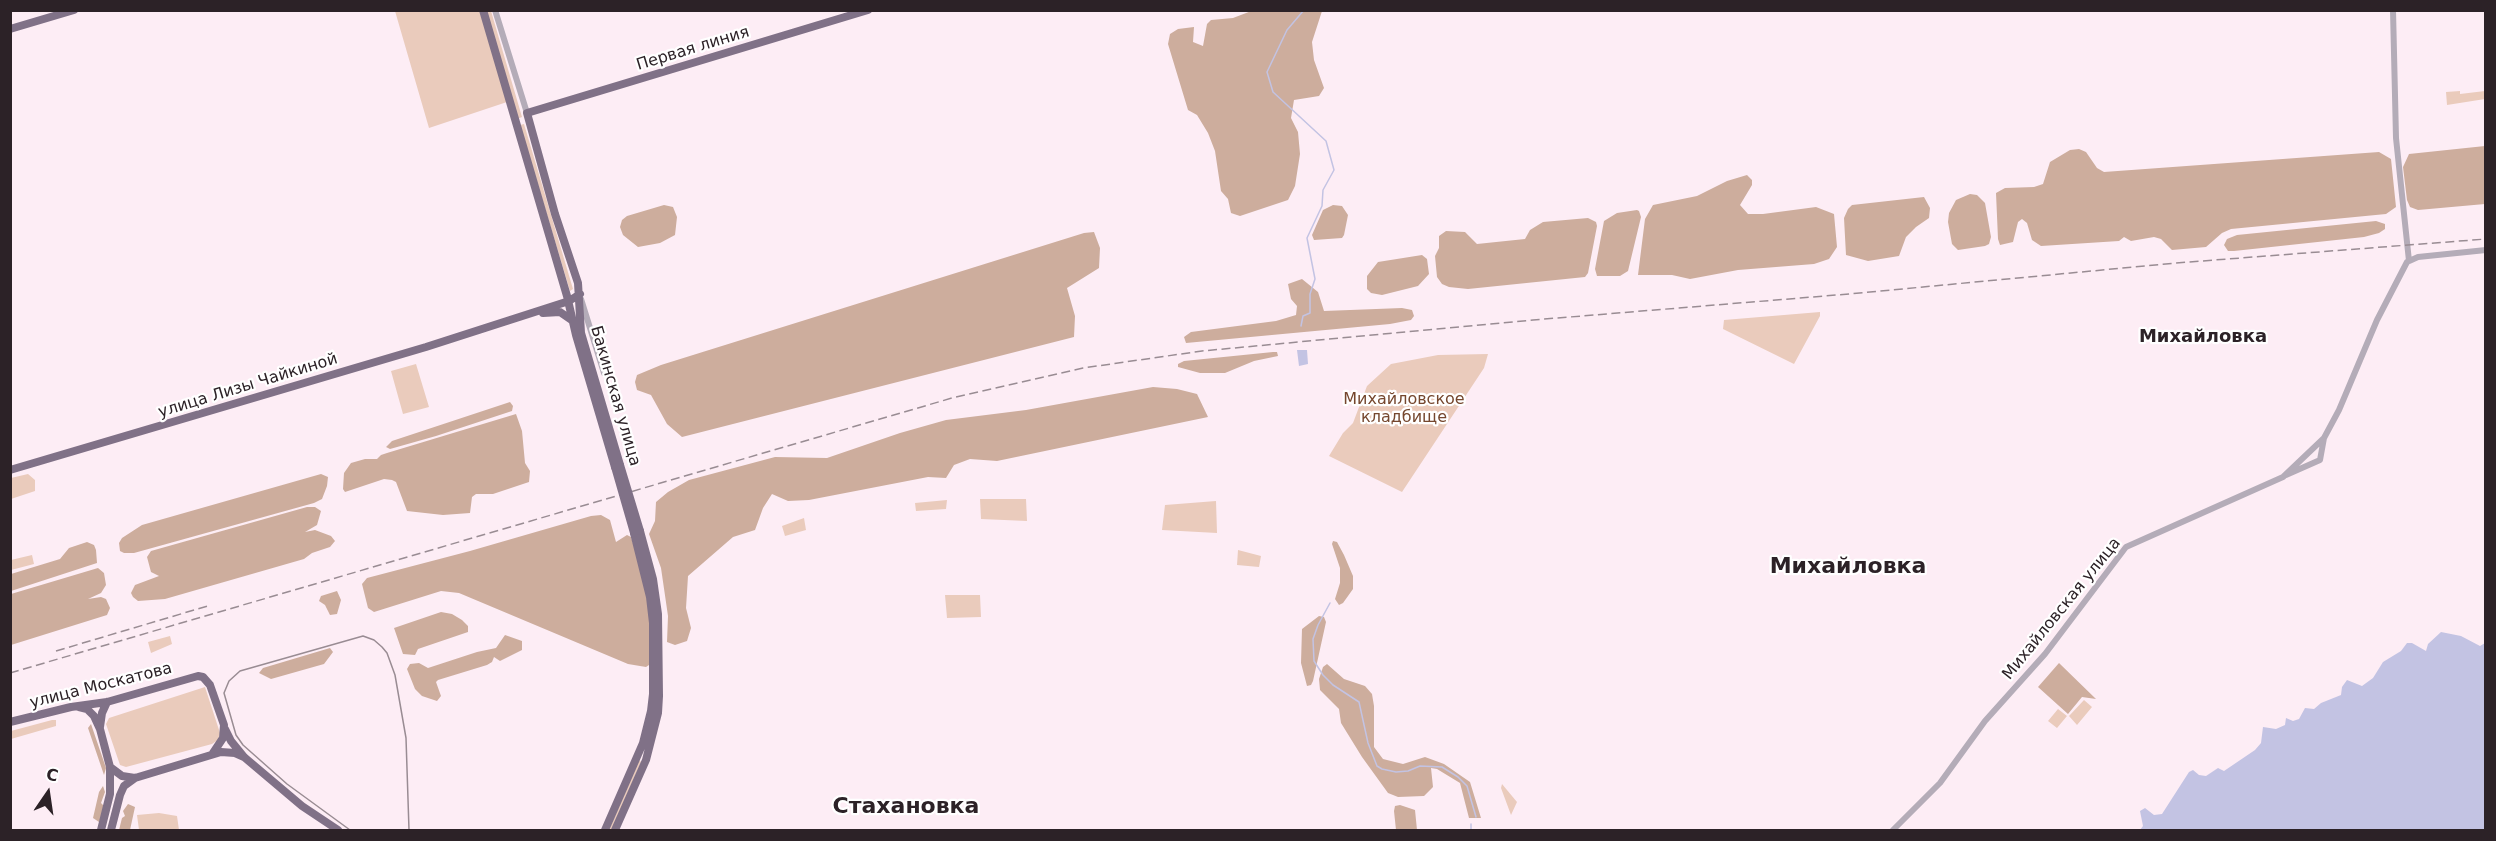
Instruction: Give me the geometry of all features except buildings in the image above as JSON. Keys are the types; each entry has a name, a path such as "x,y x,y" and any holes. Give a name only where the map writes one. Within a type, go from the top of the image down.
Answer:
{"main road":[{"path":"10,29 74,10"},
{"name":"Бакинская улица","path":"483,10 573,321 653,579 659,625 658,713 641,758"},
{"name":"Первая линия","path":"527,113 868,10"},
{"name":"Бакинская улица","path":"527,113 555,214 578,283 581,333 617,466"},
{"name":"улица Лизы Чайкиной","path":"10,471 492,326 568,301 580,294"},
{"name":"улица Лизы Чайкиной","path":"492,326 556,311 564,313 573,321"},
{"name":"улица Москатова","path":"10,723 71,707 107,702 198,676 203,677 210,685 224,725"},
{"path":"100,729 102,713 107,702"},
{"path":"71,707 90,711 100,729 110,766 110,794 101,831"},
{"path":"213,753 223,738 224,725"},
{"path":"224,725 231,741 244,757 302,806 338,831"},
{"path":"111,831 120,795 128,782 135,778 213,753 228,752 244,757"},
{"path":"605,831 641,758"},
{"path":"615,831 641,758"},
{"path":"110,766 122,776 135,778"}],"street":[{"name":"Бакинская улица","path":"495,10 527,113"},
{"path":"2393,10 2396,138 2409,261 2418,256 2486,250"},
{"name":"Михайловская улица","path":"1893,831 1940,783 1985,721 2046,654 2126,547 2320,460 2324,438 2339,410 2377,320 2409,261"},
{"path":"580,294 604,373"},
{"name":"Михайловская улица","path":"2283,477 2324,438"}],"green space":[{"path":"395,11 483,11 510,101 429,128"},
{"path":"486,11 491,11 522,117 517,119"},
{"path":"2460,91 2460,94 2485,91 2485,99 2447,105 2446,92"},
{"path":"524,124 573,289 570,291 520,125"},
{"path":"1820,312 1794,364 1723,329 1724,320"},
{"name":"Михайловское кладбище","path":"1488,354 1484,368 1402,492 1329,456 1343,433 1353,423 1367,386 1391,364 1438,355"},
{"path":"416,364 429,407 403,414 391,371"},
{"path":"28,474 35,480 35,491 11,499 11,478"},
{"path":"980,499 1026,499 1027,521 981,519"},
{"path":"947,500 946,509 916,511 915,503"},
{"path":"1216,501 1217,533 1162,530 1165,505"},
{"path":"804,518 806,530 785,536 782,526"},
{"path":"1238,550 1261,556 1259,567 1237,565"},
{"path":"32,555 34,564 11,570 11,560"},
{"path":"945,595 980,595 981,617 947,618"},
{"path":"170,636 172,644 151,653 148,642"},
{"path":"205,687 220,733 218,740 212,744 126,767 120,765 106,724 109,718"},
{"path":"2084,700 2092,707 2077,725 2069,716"},
{"path":"2058,709 2067,716 2057,728 2048,721"},
{"path":"56,720 56,726 11,739 11,731"},
{"path":"639,760 641,762 612,830 609,830"},
{"path":"1502,784 1517,802 1511,815 1501,788"},
{"path":"159,813 177,816 179,830 139,830 137,815"}],"shaded area":[{"path":"1254,10 1322,11 1312,42 1314,60 1324,88 1319,96 1294,100 1291,118 1298,132 1300,154 1295,186 1288,200 1240,216 1231,213 1228,199 1221,191 1215,151 1197,115 1188,110 1168,44 1170,34 1178,29 1194,27 1193,42 1203,46 1207,24 1211,20 1233,18"},
{"path":"2485,146 2485,204 2418,210 2410,207 2403,167 2409,154"},
{"path":"2079,149 2086,152 2097,168 2104,172 2379,152 2391,159 2396,207 2386,214 2231,229 2222,233 2206,247 2172,250 2161,239 2154,237 2131,241 2124,237 2119,241 2041,246 2032,240 2027,223 2022,219 2018,222 2013,242 2000,245 1996,193 2005,188 2034,187 2043,184 2050,162 2070,150"},
{"path":"1747,175 1752,180 1752,185 1740,205 1748,214 1816,207 1834,214 1837,247 1829,259 1814,264 1738,270 1690,279 1672,275 1638,275 1645,219 1653,205 1697,196 1727,181"},
{"path":"1970,194 1977,195 1985,203 1991,237 1989,244 1985,246 1958,250 1952,244 1948,222 1949,213 1956,200"},
{"path":"1924,197 1930,208 1929,218 1906,237 1899,256 1868,261 1846,255 1844,218 1852,205"},
{"path":"664,205 673,207 677,217 675,235 660,243 638,247 623,235 620,227 622,220 627,216"},
{"path":"1333,205 1342,206 1348,215 1344,235 1342,238 1314,240 1312,235 1323,210"},
{"path":"1637,210 1641,217 1628,271 1620,276 1597,276 1595,269 1604,221 1617,213"},
{"path":"1588,218 1596,222 1597,226 1588,273 1585,277 1468,289 1449,287 1442,284 1437,277 1435,256 1439,248 1439,236 1446,231 1465,232 1477,244 1525,239 1530,230 1543,222"},
{"path":"2376,221 2385,224 2385,229 2364,237 2234,251 2228,251 2224,245 2227,239 2237,235"},
{"path":"1094,232 1100,248 1099,268 1067,288 1075,316 1074,337 682,437 667,424 651,395 637,390 635,382 637,375 661,365 1084,233"},
{"path":"1422,255 1427,259 1429,274 1418,286 1382,295 1371,293 1367,289 1367,276 1378,262"},
{"path":"1302,279 1318,292 1324,311 1402,308 1412,310 1414,316 1411,320 1390,324 1186,343 1184,337 1191,332 1276,321 1296,315 1297,306 1291,299 1288,284"},
{"path":"1277,352 1278,356 1254,361 1225,373 1200,373 1178,367 1178,364 1184,361"},
{"path":"1153,387 1197,394 1208,417 997,461 970,459 954,465 946,478 928,477 809,500 788,501 772,494 763,508 755,530 733,537 688,576 686,608 691,628 687,641 675,645 667,642 668,616 661,568 649,534 655,521 656,502 689,480 775,457 827,458 946,420 1026,410"},
{"path":"510,402 513,406 512,411 436,436 390,449 386,447 392,441"},
{"path":"516,414 522,431 525,463 530,471 529,482 493,494 476,494 472,497 470,513 443,515 407,511 396,482 392,480 384,479 345,492 343,489 344,473 351,463 365,459 377,459 387,453"},
{"path":"321,474 328,477 327,486 322,499 314,503 134,553 120,551 119,543 122,538 142,525"},
{"path":"307,507 315,507 321,511 317,525 305,532 315,530 331,536 335,541 330,547 312,553 304,559 165,599 138,601 133,597 131,593 135,585 159,576 151,572 147,557 151,551"},
{"path":"601,515 610,520 616,542 627,535 631,537 644,579 649,613 650,659 646,667 628,664 459,593 441,591 374,612 368,608 362,584 367,578"},
{"path":"1333,541 1337,542 1353,576 1353,589 1339,605 1335,599 1340,583 1340,568"},
{"path":"87,542 94,545 97,563 11,591 11,574 60,559 69,548"},
{"path":"98,568 104,573 106,585 101,593 88,599 101,597 106,599 110,608 107,615 11,645 11,594"},
{"path":"337,591 341,600 337,614 330,615 325,605 319,601 321,596"},
{"path":"441,612 452,614 462,620 468,626 468,632 418,649 415,655 403,654 394,628"},
{"path":"1319,616 1324,617 1326,622 1313,681 1307,686 1301,663 1302,629"},
{"path":"505,635 522,641 522,650 500,661 494,657 487,665 438,680 436,682 441,696 437,701 422,696 415,689 407,669 410,664 419,663 428,668 496,648"},
{"path":"330,648 333,652 324,664 271,679 259,673 263,668"},
{"path":"2059,663 2096,699 2082,697 2068,714 2038,687"},
{"path":"1327,664 1344,679 1365,686 1372,694 1374,747 1383,759 1403,764 1425,757 1444,764 1470,782 1481,818 1469,818 1460,783 1437,769 1431,768 1433,787 1424,796 1398,797 1388,793 1341,723 1339,709 1320,690 1319,679 1323,667"},
{"path":"91,724 106,768 104,775 88,728"},
{"path":"103,786 105,792 101,803 105,807 99,822 93,818 99,792"},
{"path":"128,804 135,807 130,830 119,830 122,818 125,816 123,811"},
{"path":"1400,805 1415,810 1417,830 1396,830 1394,811 1395,806"}],"water":[{"path":"1297,350 1307,350 1308,364 1299,366"},
{"path":"2441,632 2461,636 2480,646 2485,643 2485,830 2140,830 2143,826 2140,811 2145,808 2154,815 2162,814 2189,772 2193,770 2199,775 2206,776 2218,768 2224,771 2255,750 2261,743 2263,727 2276,729 2285,725 2286,718 2293,721 2299,719 2305,708 2314,709 2321,703 2341,695 2342,687 2347,680 2362,686 2373,678 2383,662 2401,651 2407,643 2412,643 2426,651 2428,644"}],"waterway":[{"path":"1301,326 1303,316 1310,313 1310,294 1315,279 1307,238 1322,206 1323,190 1334,170 1326,141 1273,92 1267,72 1287,30 1304,10"},
{"path":"1330,603 1313,639 1314,661 1333,685 1359,702 1368,743 1377,766 1396,772 1408,771 1420,766 1442,767 1467,786 1476,817"},
{"path":"1471,824 1471,830"}],"tram line":[{"path":"350,830 287,784 243,745 236,735 224,693 229,681 240,671 363,636 374,640 387,653 395,675 406,738 409,830"}],"railway":[{"path":"10,673 952,398 1083,368 1202,351 1533,320 1849,294 2176,263 2486,239"},
{"path":"56,651 211,605"}],"district":[{"name":"Михайловка","path":"2203,337"},
{"name":"Михайловка","path":"1848,567"},
{"name":"Стахановка","path":"906,807"}]}
